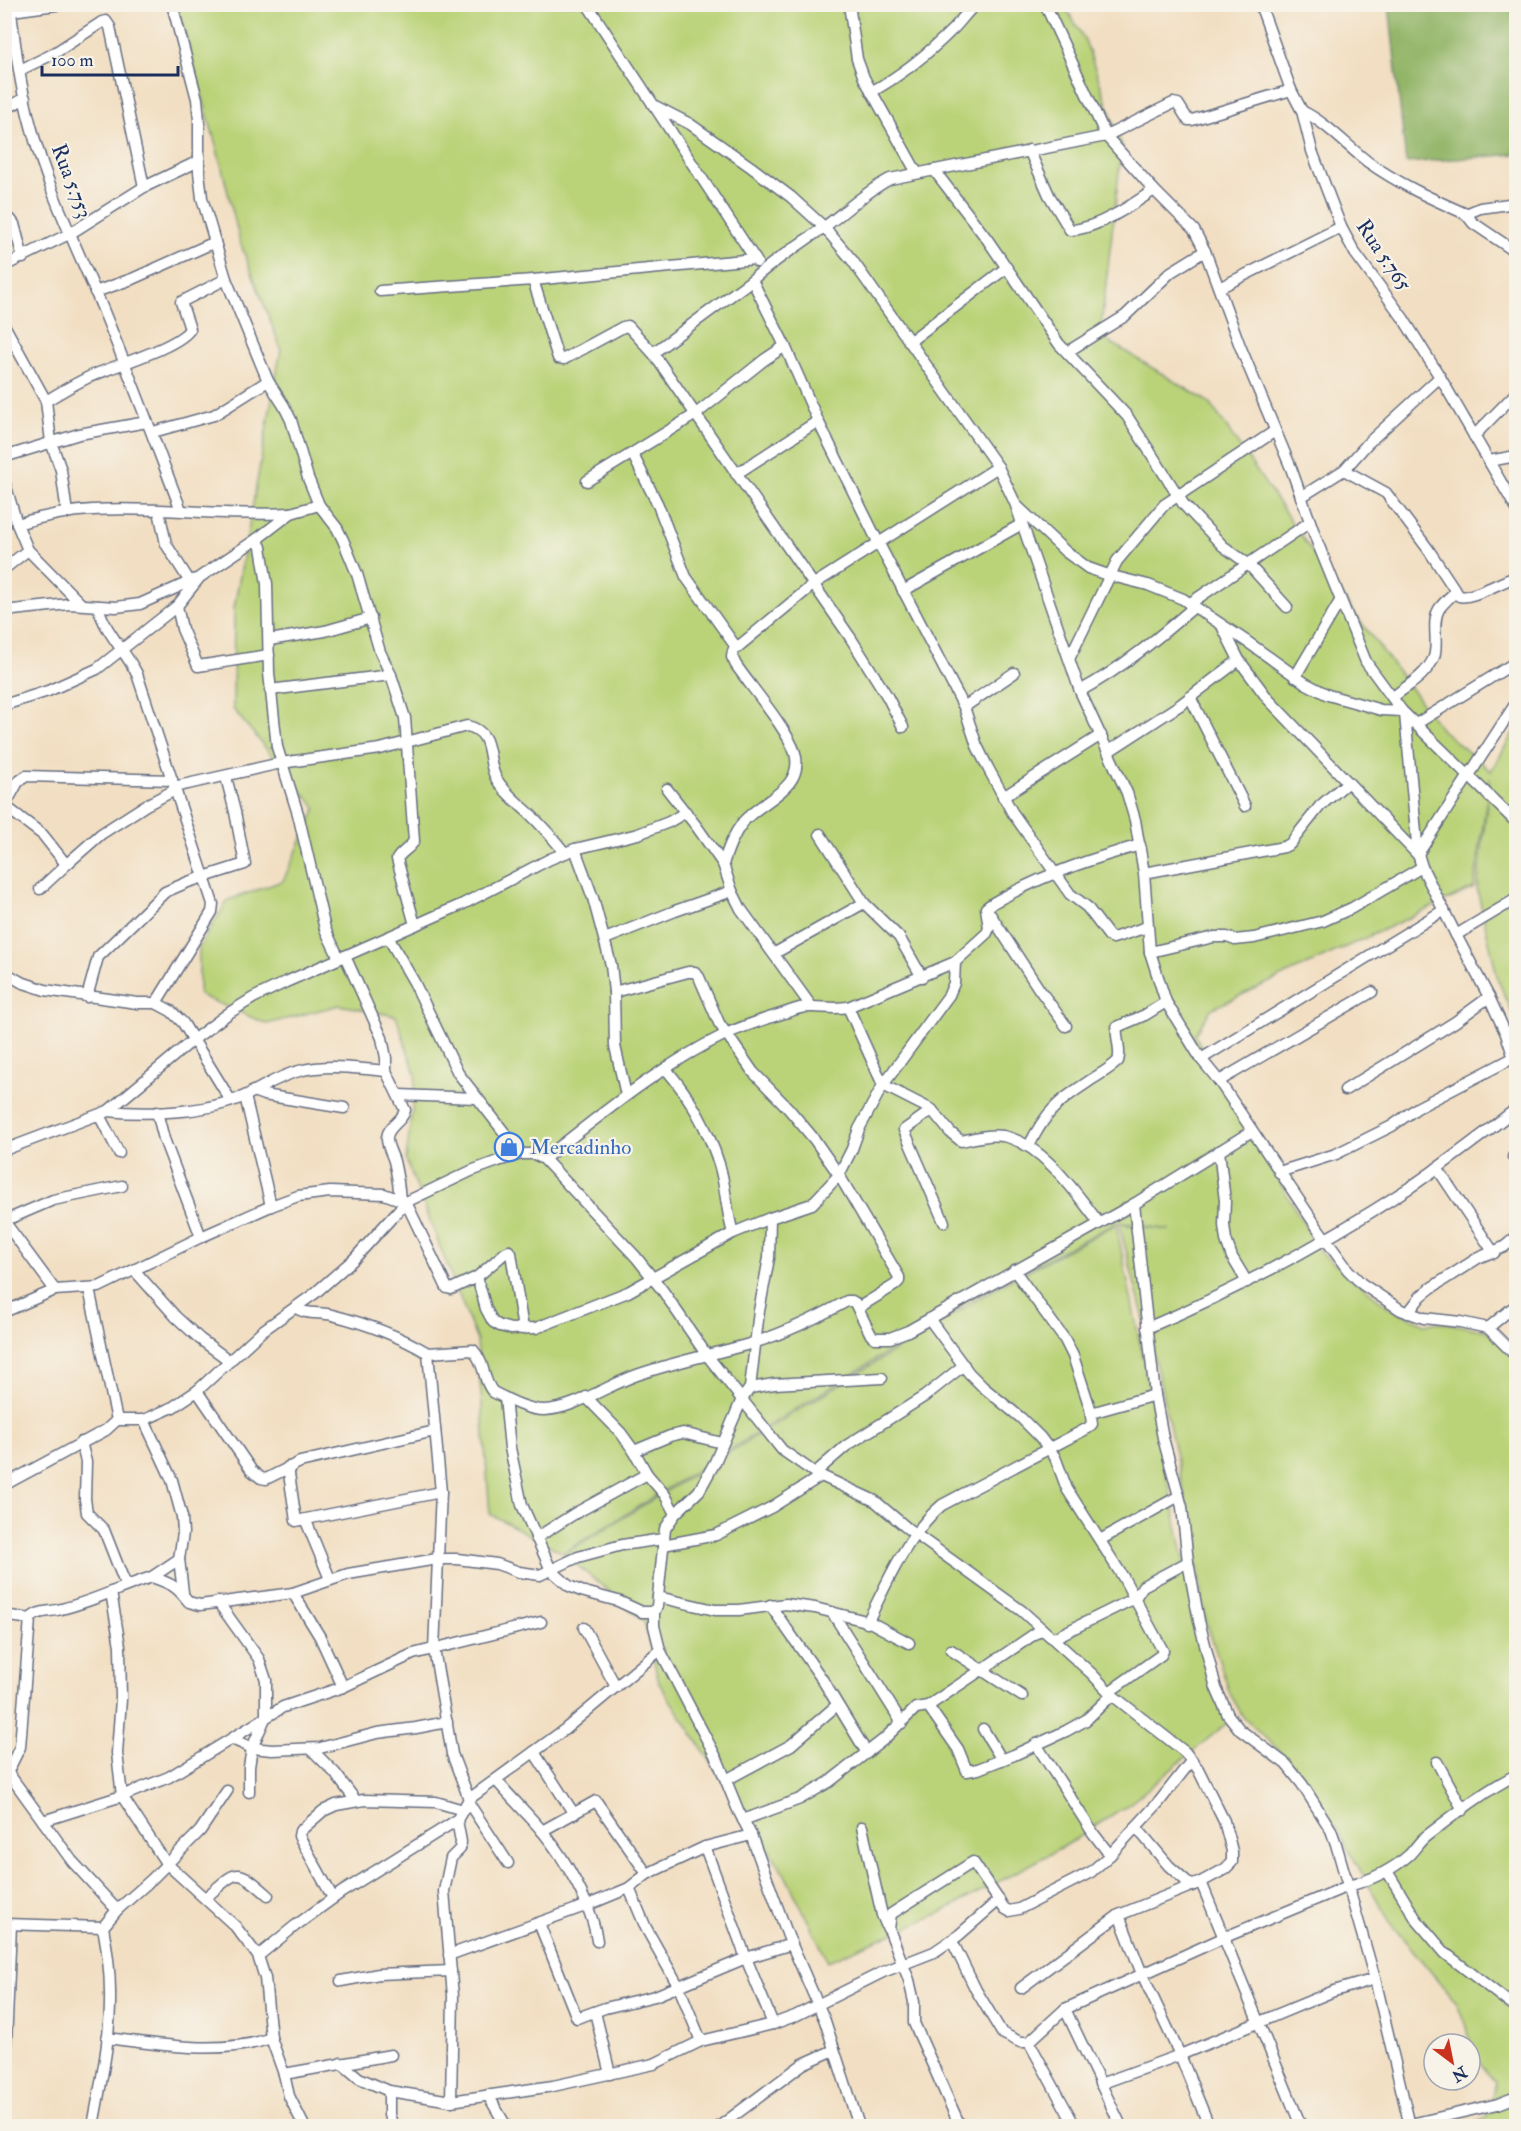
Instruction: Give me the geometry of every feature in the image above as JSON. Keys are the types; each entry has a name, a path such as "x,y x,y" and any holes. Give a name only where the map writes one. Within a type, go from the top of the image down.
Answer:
{"street":[{"path":"8,9 63,4"},
{"path":"172,4 197,99 202,198 226,279 268,381 291,420 308,478 319,505 337,528 343,540 371,618 380,652 405,718 414,841 397,859 415,925"},
{"path":"587,4 763,270"},
{"path":"849,4 857,59 864,78 917,173"},
{"path":"871,92 904,72 953,29 963,8 977,4"},
{"path":"1046,4 1106,136 1154,190 1194,230 1205,251 1240,346 1366,662 1403,713 1516,822"},
{"name":"Rua 5.765","path":"1260,4 1291,90 1302,111 1312,151 1341,227 1355,253 1403,318 1440,377 1516,508"},
{"name":"Rua 5.753","path":"8,9 31,126 48,176 124,364 144,406 181,510"},
{"path":"20,70 53,54 106,21 110,27 122,77 144,187"},
{"path":"653,353 824,227 874,187 890,179 1106,136 1173,103 1178,105 1188,120 1192,120 1291,90"},
{"path":"4,110 25,98"},
{"path":"653,105 690,124 751,167 791,197 824,227 852,260 998,467 1015,503 1080,691 1127,793 1135,819 1144,873 1150,952 1166,1002 1201,1059 1219,1081 1348,1270 1362,1284 1408,1313 1424,1318 1488,1328 1516,1356"},
{"path":"1302,111 1393,179 1466,214 1473,223 1516,252"},
{"path":"1029,150 1049,195 1070,230 1078,230 1094,224 1154,190"},
{"path":"4,266 71,233 144,187 199,161"},
{"path":"934,170 1006,268 1050,333 1127,416 1177,495 1210,535 1248,564 1287,607"},
{"path":"1466,214 1480,208 1516,203"},
{"path":"4,217 14,224 22,258"},
{"path":"1219,288 1341,227"},
{"path":"95,292 143,275 215,242"},
{"path":"1067,352 1125,316 1170,272 1205,251"},
{"path":"380,291 755,260"},
{"path":"909,342 1006,268"},
{"path":"46,401 87,378 143,356 190,332 190,325 181,302 226,279"},
{"path":"533,280 558,358 564,358 628,326 653,353 814,584 866,662 903,727"},
{"path":"752,280 785,346 818,421 964,708 977,746 1003,796 1070,894 1087,908 1110,938 1148,927"},
{"path":"4,325 46,401 51,442 61,470 67,513"},
{"path":"587,481 633,455 696,414 785,346"},
{"path":"1301,497 1344,470 1368,443 1440,377"},
{"path":"4,457 51,442 101,430 150,427 214,415 268,381"},
{"path":"1474,436 1516,393"},
{"path":"736,474 818,421"},
{"path":"1070,657 1117,561 1164,505 1275,431"},
{"path":"633,455 658,505 686,577 736,647"},
{"path":"1489,461 1516,456"},
{"path":"723,864 736,831 745,820 789,785 796,774 797,765 795,752 781,728 735,665 732,657 733,651 814,584 998,467"},
{"path":"1344,470 1386,493 1428,549 1459,596 1465,598 1516,577"},
{"path":"4,480 17,524 28,550 81,604"},
{"path":"1015,503 1066,552 1088,568 1108,576 1148,585 1191,606 1249,643 1295,677 1328,695 1381,710 1403,713"},
{"path":"17,524 93,510 181,510 229,515 291,513 319,505"},
{"path":"159,511 166,544 195,580"},
{"path":"4,611 81,604 98,606 140,604 195,580 257,539 291,513"},
{"path":"1080,691 1102,679 1134,656 1191,606 1310,522"},
{"path":"903,591 1022,524"},
{"path":"257,539 261,547 267,584 270,690 281,763 298,814 325,929 342,957 382,1038 386,1071 399,1095 405,1113 389,1132 387,1140 403,1201 447,1288 451,1289 477,1277 506,1253 509,1251 511,1253 523,1329"},
{"path":"4,569 28,550"},
{"path":"4,705 97,669 177,606 195,580"},
{"path":"1393,697 1418,677 1434,657 1438,610 1455,592"},
{"path":"1295,677 1340,601"},
{"path":"98,606 108,633 123,650 137,674 213,904 212,912 156,1003"},
{"path":"177,606 182,629 198,666 269,655"},
{"path":"270,640 326,631 371,618"},
{"path":"1222,627 1239,660 1268,699 1418,854"},
{"path":"1109,751 1190,697 1239,660"},
{"path":"1416,724 1516,662"},
{"path":"964,708 1014,674"},
{"path":"270,690 390,675"},
{"path":"1190,697 1245,806"},
{"path":"1418,854 1516,704"},
{"path":"1279,1172 1336,1154 1392,1126 1417,1108 1515,1061 1490,997 1422,867 1418,854 1403,713"},
{"path":"68,863 64,863 43,835 5,806 18,782 26,776 174,786 226,777 281,763 380,749 467,726 476,728 482,732 488,744 496,779 570,851 605,939 613,976 615,1046 626,1095"},
{"path":"1003,796 1101,735"},
{"path":"87,997 98,957 150,910 165,892 243,866 245,861 226,777"},
{"path":"1144,873 1284,847 1290,843 1320,806 1348,782"},
{"path":"40,889 101,834 174,786"},
{"path":"667,789 723,864 741,909 775,953 811,1006"},
{"path":"4,1150 103,1113 193,1040 253,998 463,904 550,859 570,851 638,834 669,822 686,812"},
{"path":"820,834 864,903 899,937 922,976"},
{"path":"986,908 1027,884 1085,861 1140,846"},
{"path":"1150,952 1214,937 1227,937 1235,940 1254,938 1323,921 1352,908 1422,867"},
{"path":"605,939 732,891"},
{"path":"1456,935 1516,899"},
{"path":"775,953 864,903"},
{"path":"544,1159 626,1095 727,1034 800,1008 848,1007 955,962 987,933 989,928 986,908"},
{"path":"986,908 1066,1026"},
{"path":"1201,1059 1444,910"},
{"path":"388,937 414,982 451,1061 476,1098 521,1154"},
{"path":"477,1277 486,1309 493,1322 500,1326 536,1328 628,1292 733,1233 812,1204 839,1175 859,1129 883,1085 950,995 954,983 955,962"},
{"path":"4,972 21,982 45,990 137,1003 156,1003 171,1011 183,1023 231,1101"},
{"path":"614,992 695,972 699,977 719,1023 753,1072 794,1115 839,1175 896,1272 899,1281 858,1308"},
{"path":"1219,1081 1372,992"},
{"path":"1345,1090 1455,1022 1490,997"},
{"path":"1029,1146 1038,1126 1051,1109 1066,1096 1118,1061 1120,1057 1115,1035 1117,1027 1145,1015 1166,1002"},
{"path":"848,1007 883,1085 932,1110 950,1132 961,1140 1002,1136 1029,1146 1074,1190 1099,1223"},
{"path":"1506,1034 1516,1027"},
{"path":"103,1113 180,1110 231,1101 284,1075 300,1070 324,1067 386,1071"},
{"path":"666,1070 692,1104 719,1164 725,1190 727,1214 733,1233"},
{"path":"249,1093 344,1108"},
{"path":"249,1093 271,1206"},
{"path":"399,1095 476,1098"},
{"path":"932,1110 904,1130 944,1222"},
{"path":"1147,1328 1212,1300 1326,1239 1411,1187 1516,1110"},
{"path":"157,1112 164,1139 201,1238"},
{"path":"103,1113 119,1153"},
{"path":"296,1308 300,1311 331,1315 354,1322 428,1353 473,1350 480,1358 488,1387 492,1392 534,1410 556,1409 633,1376 674,1362 755,1342 796,1327 847,1301 852,1301 858,1308 871,1335 879,1339 908,1331 1134,1204 1252,1131"},
{"path":"1219,1151 1225,1201 1226,1240 1232,1257 1247,1282"},
{"path":"4,1485 106,1430 117,1420 144,1420 173,1407 197,1391 262,1331 296,1308 354,1259 403,1201 471,1171 521,1154 534,1154 544,1159 636,1257 706,1354 782,1450 818,1474 876,1501 916,1534 1022,1611 1054,1638 1110,1694 1173,1741 1192,1760 1224,1821 1233,1857 1232,1862 1225,1869 1197,1884 1119,1915 1021,1988"},
{"path":"1437,1168 1494,1253"},
{"path":"55,1290 4,1221 53,1200 122,1186"},
{"path":"4,1312 55,1290 99,1287 201,1238 298,1196 330,1192 384,1194 403,1201"},
{"path":"1134,1204 1155,1395 1163,1438 1179,1496 1188,1562 1216,1688 1228,1715 1240,1730 1286,1764 1302,1784 1330,1830 1375,1979 1407,2126 1498,2104 1516,2097"},
{"path":"770,1218 769,1258 750,1388 742,1399 715,1462 699,1491 668,1522 663,1542 654,1626 660,1650 718,1761 751,1834 792,1944 819,2005 859,2127"},
{"path":"1408,1313 1420,1296 1431,1288 1478,1258 1494,1253 1516,1237"},
{"path":"135,1270 176,1317 200,1339 230,1361"},
{"path":"867,1623 916,1534 942,1505 1092,1424 1091,1413 1073,1356 1065,1340 1014,1270"},
{"path":"89,1289 117,1420"},
{"path":"1488,1328 1516,1305"},
{"path":"928,1706 958,1749 967,1771 978,1769 1086,1720 1110,1694 1162,1653 1157,1638 1135,1598 1067,1488 1048,1448 1021,1418 982,1387 930,1320"},
{"path":"428,1353 441,1492 434,1649 452,1754 467,1803 508,1863"},
{"path":"144,1420 172,1480 182,1517 183,1533 179,1559 183,1592 193,1605 293,1593 348,1574 437,1559 497,1564 519,1572 540,1575 578,1557 622,1545 716,1535 772,1507 818,1474 846,1446 925,1396 964,1365"},
{"path":"750,1388 774,1384 882,1378"},
{"path":"197,1391 257,1476 266,1479 300,1462 435,1431"},
{"path":"1091,1413 1155,1395"},
{"path":"586,1397 607,1417 634,1451 647,1474 665,1495 675,1514"},
{"path":"505,1398 522,1505 551,1570 569,1586 581,1591 618,1601 642,1612 654,1612"},
{"path":"634,1451 682,1433 722,1443"},
{"path":"81,1442 86,1462 87,1513 104,1530 126,1586"},
{"path":"288,1467 296,1521 306,1521 441,1492"},
{"path":"536,1538 574,1514 647,1474"},
{"path":"1100,1540 1179,1496"},
{"path":"306,1521 330,1579"},
{"path":"117,1910 72,1861 8,1771 20,1747 30,1619 34,1615 78,1604 152,1577 179,1559"},
{"path":"1054,1638 1135,1598 1143,1586 1188,1562"},
{"path":"152,1577 183,1592"},
{"path":"111,1592 121,1662 117,1754 122,1796 166,1863 235,1926 258,1956 265,1978 271,2038 289,2096 304,2127"},
{"path":"293,1593 320,1637 343,1687"},
{"path":"658,1597 715,1610 740,1610 786,1604 832,1612 870,1622 909,1643"},
{"path":"218,1602 259,1659 266,1680 266,1716 252,1748 249,1792"},
{"path":"770,1605 822,1679 867,1753"},
{"path":"832,1612 902,1723"},
{"path":"4,1616 30,1619"},
{"path":"43,1821 122,1796 169,1777 283,1707 343,1687 413,1654 541,1622"},
{"path":"585,1628 616,1687"},
{"path":"743,1820 800,1799 829,1782 867,1753 916,1708 928,1706 1042,1629"},
{"path":"258,1956 333,1898 457,1820 467,1803 660,1650"},
{"path":"951,1650 1022,1696"},
{"path":"726,1780 791,1745 837,1705"},
{"path":"232,1739 252,1748 311,1749 376,1733 447,1722"},
{"path":"983,1729 1002,1760"},
{"path":"1036,1744 1093,1833 1110,1855"},
{"path":"311,1749 335,1773 356,1801"},
{"path":"534,1752 574,1814"},
{"path":"886,1915 973,1862 1009,1911 1019,1909 1091,1872 1159,1802 1192,1760"},
{"path":"1437,1762 1463,1810"},
{"path":"952,1941 976,1990 1002,2033 1020,2042 1029,2042 1065,2010 1222,1938 1348,1886 1369,1881 1412,1853 1422,1839 1484,1794 1516,1775"},
{"path":"496,1780 560,1854 588,1905 597,1941"},
{"path":"93,2127 107,2038 111,1994 103,1927 117,1910 200,1831 226,1791"},
{"path":"333,1898 303,1844 300,1831 323,1811 336,1805 356,1801 416,1800 467,1803"},
{"path":"542,1831 596,1801 647,1874"},
{"path":"451,2101 453,1996 444,1891 451,1858 460,1849 457,1820"},
{"path":"862,1827 886,1915 889,1918 889,1929 903,1963 914,2002 914,2024 960,2127"},
{"path":"1136,1827 1169,1866 1197,1884 1301,2127"},
{"path":"449,1955 588,1905 629,1888 647,1874 705,1847 751,1834"},
{"path":"705,1847 773,2024"},
{"path":"1387,1871 1416,1919 1445,1953 1516,2008"},
{"path":"205,1898 231,1876 237,1874 247,1877 267,1895"},
{"path":"629,1888 646,1928 679,1988 701,2041"},
{"path":"341,2063 359,2078 389,2091 451,2101 553,2086 654,2064 701,2041 773,2024 819,2005 903,1963 934,1952 952,1941 999,1900"},
{"path":"1119,1915 1142,1974 1180,2055 1209,2127"},
{"path":"539,1923 577,2018 679,1988 746,1958 792,1944"},
{"path":"4,2091 8,1924 103,1927"},
{"path":"341,1981 378,1974 451,1971"},
{"path":"1100,2084 1180,2055 1334,1991 1375,1979"},
{"path":"1065,2010 1120,2127"},
{"path":"595,2012 610,2074"},
{"path":"107,2038 208,2048 250,2044 271,2038"},
{"path":"1029,2042 1075,2127"},
{"path":"720,2127 803,2064 834,2050"},
{"path":"284,2074 391,2055"},
{"path":"389,2091 389,2115 393,2127"},
{"path":"488,2095 506,2127"}],"green space":[{"path":"177,5 1064,5 1085,40 1122,146 1100,336 1210,403 1354,613 1442,730 1491,771 1516,728 1516,1021 1498,980 1477,889 1490,777 1474,888 1211,1009 1195,1035 1320,1252 1391,1309 1425,1324 1440,1322 1488,1331 1516,1361 1516,2126 1463,2126 1487,2117 1496,2082 1482,2065 1482,2032 1468,2032 1456,2002 1391,1924 1336,1828 1306,1784 1276,1748 1244,1718 1230,1694 1205,1618 1193,1534 1156,1365 1119,1224 1170,1230 1118,1222 1001,1282 563,1553 490,1514 477,1341 406,1160 416,1076 396,1016 339,1005 267,1024 199,995 199,947 228,900 283,881 316,808 233,709 234,608 281,349 240,242"},
{"path":"1389,5 1516,5 1516,154 1406,163"},
{"path":"1116,1224 1197,1624 1227,1723 1132,1802 1065,1846 940,1913 828,1961 784,1873 659,1683 644,1621 564,1554 1003,1284"}],"place":[{"name":"Mercadinho","path":"509,1147"}]}
